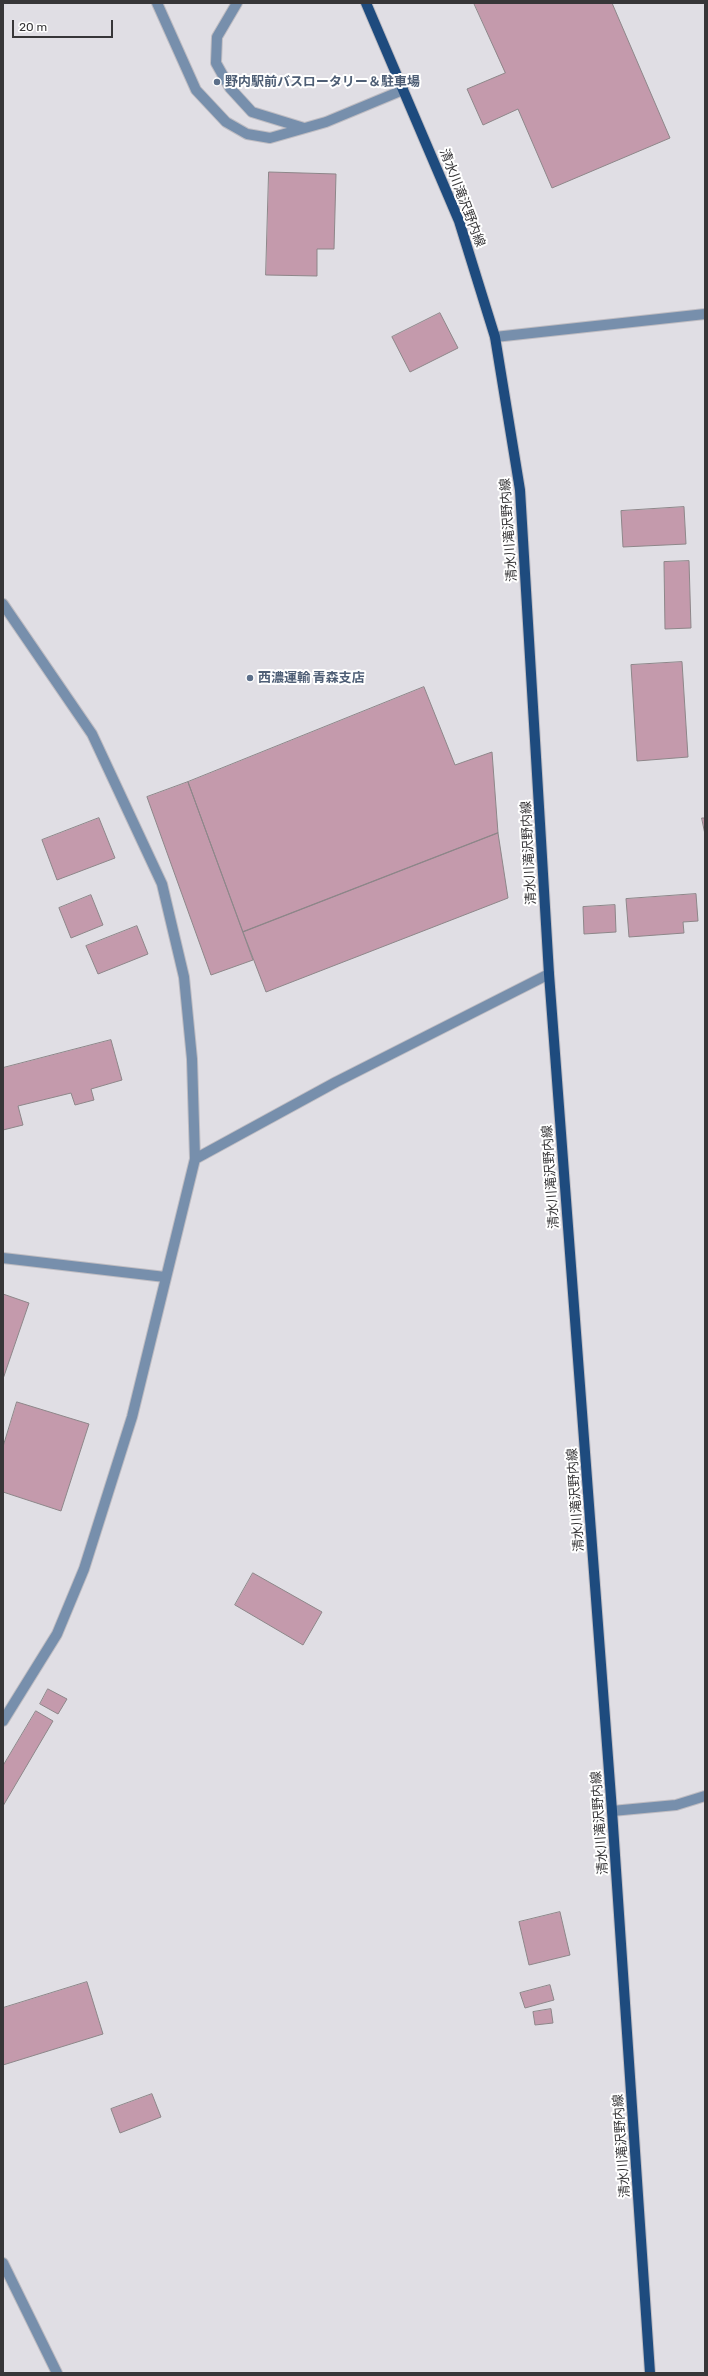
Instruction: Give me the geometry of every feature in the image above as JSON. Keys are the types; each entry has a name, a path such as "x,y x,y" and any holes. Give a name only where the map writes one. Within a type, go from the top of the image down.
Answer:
{"main road":[{"name":"清水川滝沢野内線","path":"366,3 459,221 495,337 520,490 549,974 612,1811 650,2373"}],"street":[{"path":"157,3 196,90 226,122 247,134 270,138 326,122 404,90"},
{"path":"237,3 217,37 216,64 226,82 252,112 304,128"},
{"path":"495,337 705,314"},
{"path":"3,604 92,734 162,884 184,977 192,1059 195,1159 132,1417 84,1569 56,1634 3,1721"},
{"path":"195,1159 336,1082 549,974"},
{"path":"3,1258 165,1277"},
{"path":"612,1811 676,1805 705,1796"},
{"path":"3,2263 57,2373"}],"building":[{"path":"474,3 612,3 670,138 552,188 518,109 483,125 467,89 505,73"},
{"path":"269,172 336,174 334,249 317,249 317,276 266,275"},
{"path":"440,313 458,348 410,372 392,337"},
{"path":"684,507 686,544 623,547 621,511"},
{"path":"689,561 691,628 665,629 664,562"},
{"path":"682,662 688,757 637,761 631,665"},
{"path":"424,687 455,765 492,752 498,833 243,932 188,782"},
{"path":"188,782 253,960 211,975 147,797"},
{"path":"99,818 115,858 57,880 42,840"},
{"path":"702,818 705,818 705,834"},
{"path":"498,833 508,898 266,992 243,932"},
{"path":"696,894 698,921 683,922 684,933 629,937 626,899"},
{"path":"91,895 103,925 71,938 59,908"},
{"path":"615,905 616,932 584,934 583,907"},
{"path":"137,926 148,954 98,974 86,946"},
{"path":"111,1040 122,1080 91,1089 94,1100 75,1105 71,1093 18,1106 23,1125 3,1130 3,1068"},
{"path":"3,1294 29,1303 3,1379"},
{"path":"17,1402 89,1424 61,1511 3,1492 3,1447"},
{"path":"253,1573 322,1612 303,1645 235,1605"},
{"path":"48,1689 67,1699 58,1714 40,1704"},
{"path":"36,1711 53,1721 3,1806 3,1766"},
{"path":"560,1912 570,1955 529,1965 519,1922"},
{"path":"87,1982 103,2034 3,2065 3,2008"},
{"path":"550,1985 554,2000 525,2008 520,1993"},
{"path":"551,2009 553,2023 535,2025 533,2012"},
{"path":"152,2094 161,2117 120,2133 111,2109"}],"place":[{"name":"野内駅前バスロータリー＆駐車場","path":"217,82"},
{"name":"西濃運輸 青森支店","path":"250,678"}]}
